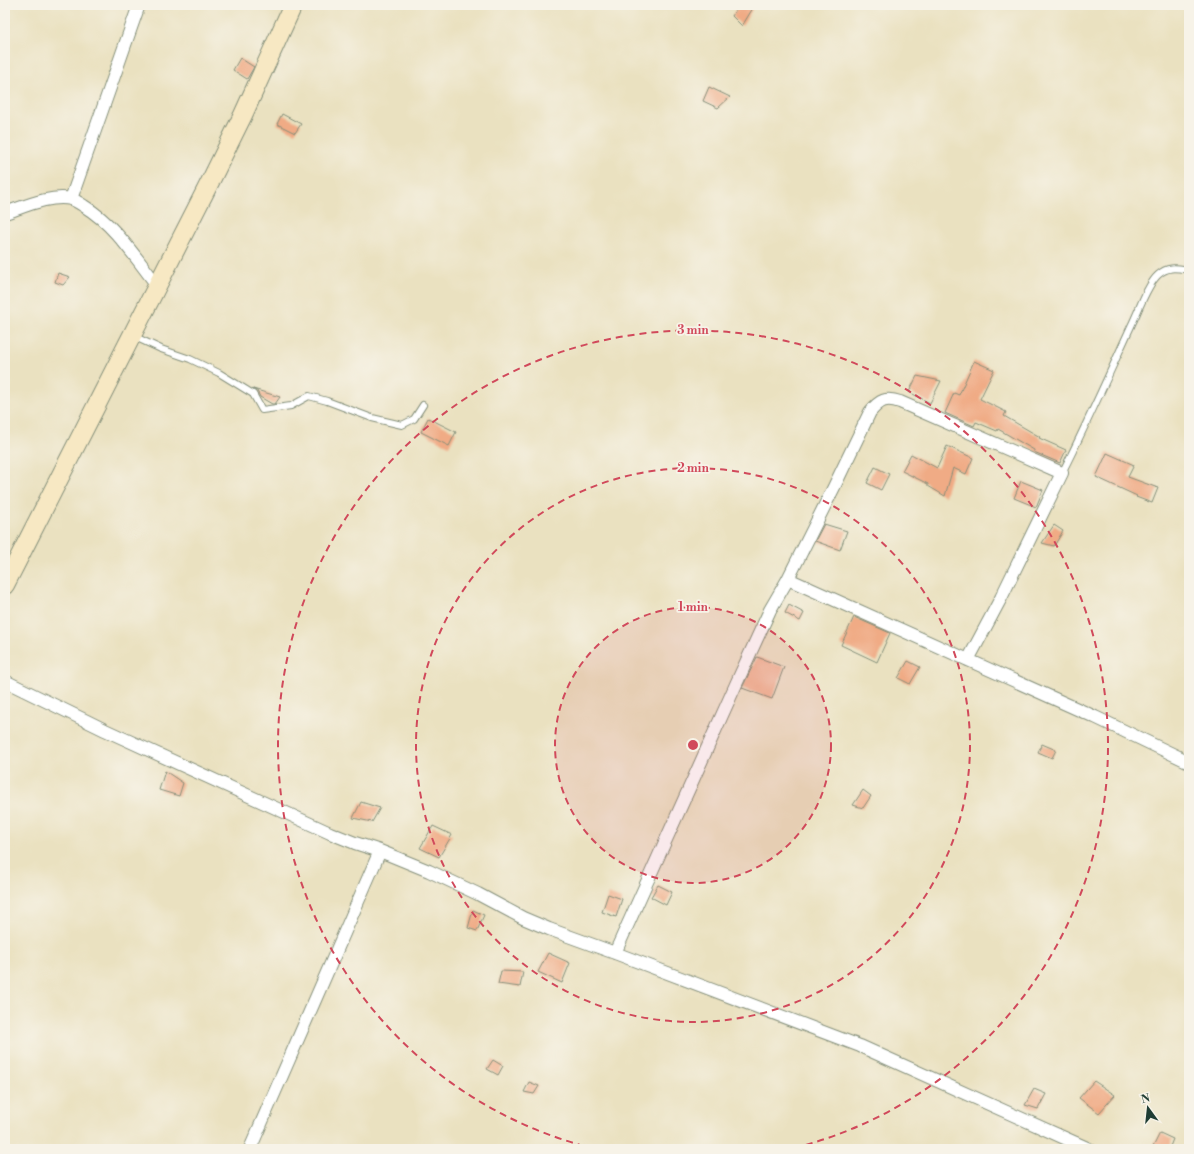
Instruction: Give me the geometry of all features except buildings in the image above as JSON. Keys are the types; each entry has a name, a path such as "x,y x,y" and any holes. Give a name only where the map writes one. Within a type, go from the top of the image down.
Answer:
{"street":[{"path":"71,199 139,5"},
{"path":"5,585 243,115 293,5"},
{"path":"5,213 45,200 58,198 71,199 96,214 110,226 157,285"},
{"path":"615,953 770,610 788,579 870,412 876,404 883,400 891,399 900,402 1062,473 1002,598 968,660"},
{"path":"788,579 1189,762"},
{"path":"5,682 104,730 299,819 355,843 380,851 478,894 523,918 860,1046 1089,1149"},
{"path":"250,1149 380,851"}],"lane":[{"path":"1062,473 1084,431 1152,282 1164,271 1173,267 1189,270"},
{"path":"132,335 160,349 190,359 219,373 253,394 262,410 291,406 308,396 327,401 372,418 402,425 414,419 423,405"}]}
